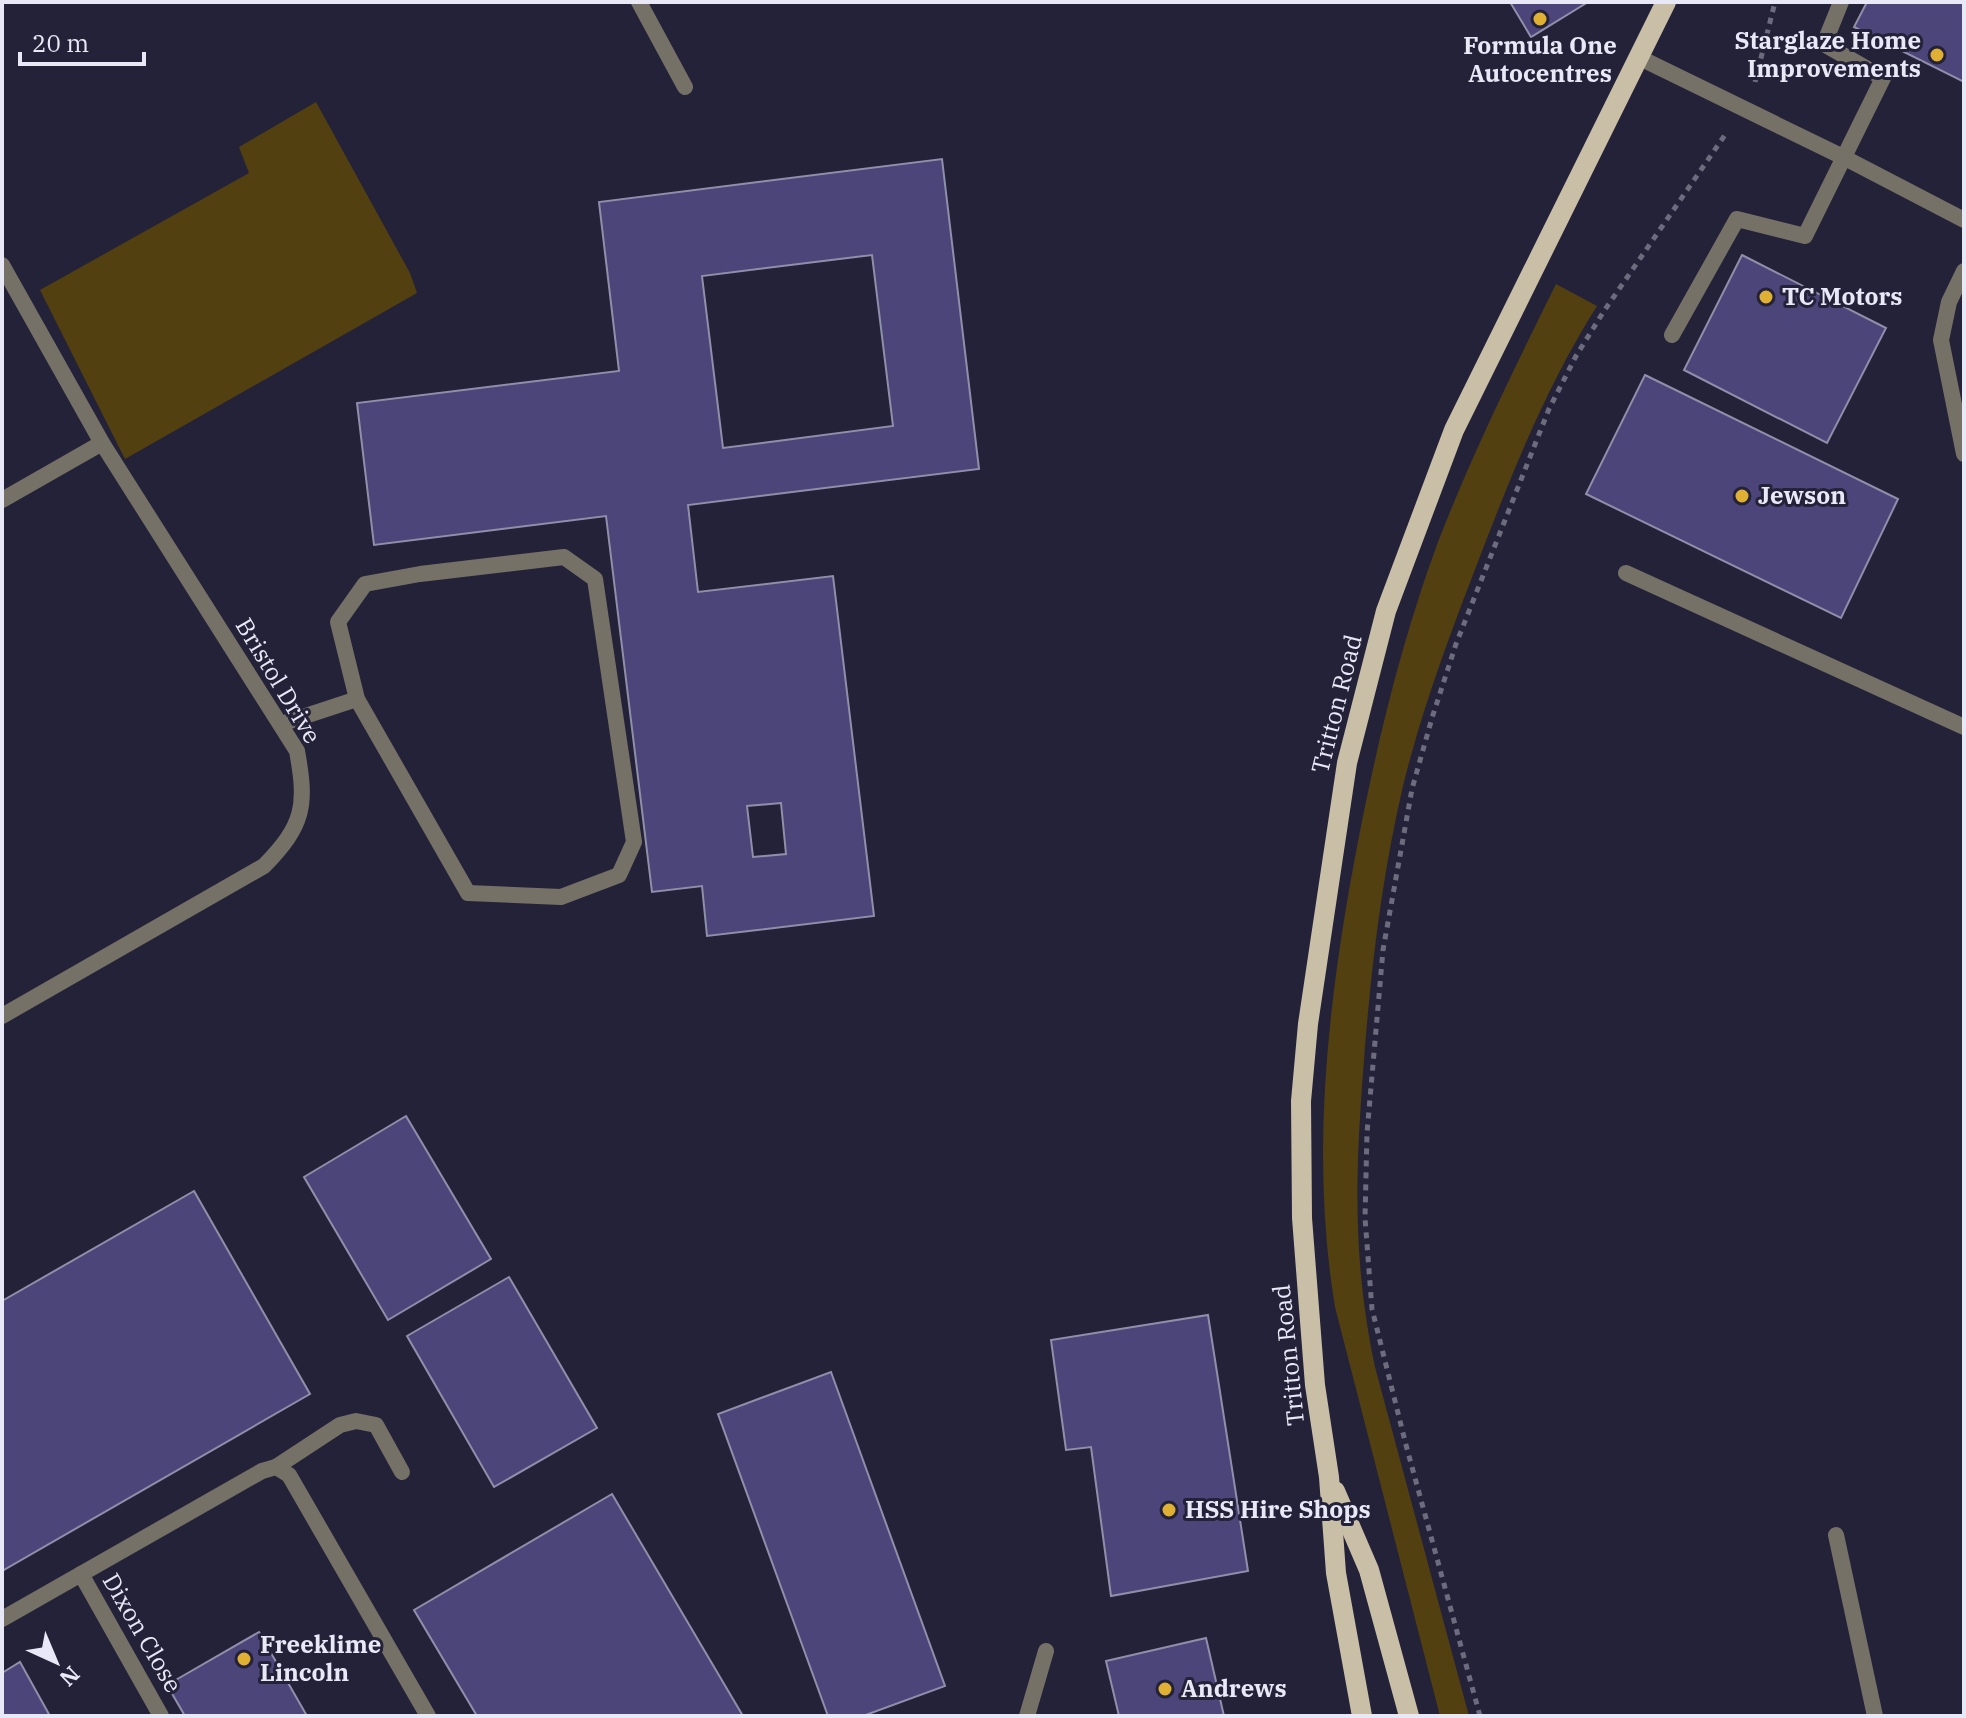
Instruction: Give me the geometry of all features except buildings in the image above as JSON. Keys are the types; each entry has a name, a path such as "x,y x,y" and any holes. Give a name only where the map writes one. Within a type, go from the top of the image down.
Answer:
{"main road":[{"name":"Tritton Road","path":"1362,1716 1336,1573 1329,1477 1315,1385 1302,1218 1301,1101 1308,1024 1347,763 1386,611 1454,430 1666,2"},
{"name":"Tritton Road","path":"1329,1477 1369,1570 1409,1716"}],"street":[{"path":"639,2 685,87"},
{"path":"1672,335 1737,219 1805,236 1883,78 1824,44 1841,2"},
{"path":"1638,57 1964,220"},
{"name":"Bristol Drive","path":"2,265 102,443 297,751 304,786 299,819 285,844 264,866 2,1016"},
{"path":"1964,271 1949,302 1941,340 1964,454"},
{"path":"2,500 102,443"},
{"path":"564,557 595,579 634,842 619,875 561,897 468,893 357,699 338,622 365,584 420,574 564,557"},
{"path":"1626,573 1964,727"},
{"path":"281,724 357,699"},
{"path":"2,1619 262,1471 276,1467 340,1425 356,1421 376,1425 402,1472"},
{"path":"276,1467 289,1475 428,1716"},
{"path":"1836,1535 1875,1716"},
{"name":"Dixon Close","path":"81,1574 161,1716"},
{"path":"1027,1716 1046,1651"}],"path":[{"path":"1754,87 1775,2"},
{"path":"1480,1716 1372,1309 1365,1218 1367,1133 1383,950 1412,789 1437,703 1456,644 1549,409 1604,311 1729,130"}],"shaded area":[{"path":"316,102 410,273 417,293 125,459 40,290 249,173 239,147"},
{"path":"1556,284 1597,306 1549,393 1521,454 1440,664 1420,725 1388,857 1366,1037 1357,1185 1359,1256 1375,1367 1469,1716 1440,1716 1335,1307 1323,1184 1327,1061 1341,937 1363,816 1405,643 1451,509"}],"place":[{"name":"Formula One Autocentres","path":"1540,19"},
{"name":"Starglaze Home Improvements","path":"1937,55"},
{"name":"TC Motors","path":"1766,297"},
{"name":"Jewson","path":"1742,496"},
{"name":"HSS Hire Shops","path":"1169,1510"},
{"name":"Freeklime Lincoln","path":"244,1659"},
{"name":"Andrews","path":"1165,1689"}]}
